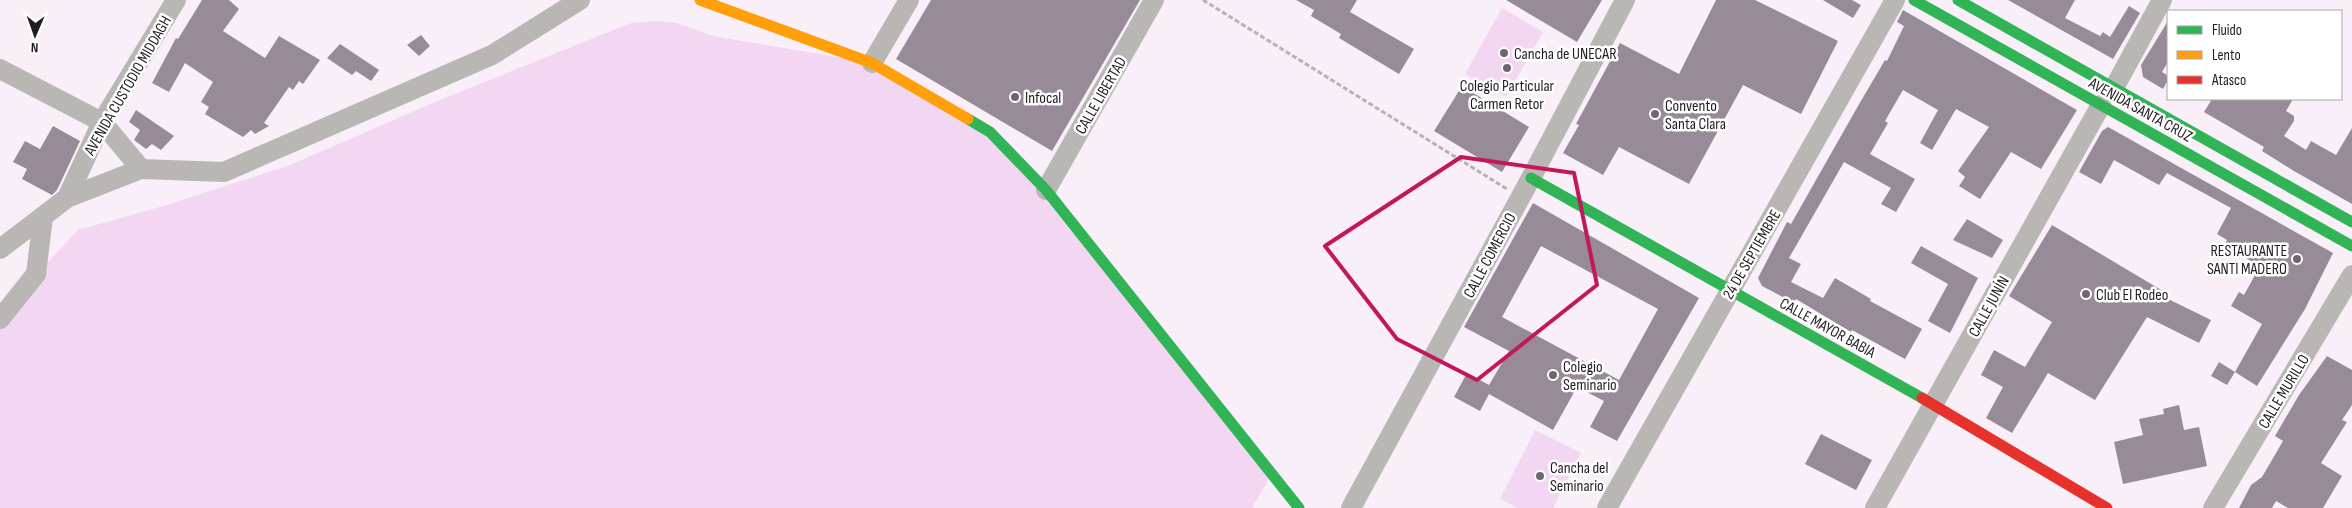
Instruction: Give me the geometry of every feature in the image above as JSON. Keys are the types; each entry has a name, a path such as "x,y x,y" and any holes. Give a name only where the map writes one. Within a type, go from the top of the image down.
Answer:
{"street":[{"name":"AVENIDA CUSTODIO MIDDAGH","path":"67,198 102,122 176,0"},
{"path":"0,249 67,198 141,169 224,172 492,55 580,0"},
{"path":"700,0 872,63 990,132 1046,190 1299,508"},
{"path":"872,63 909,0"},
{"name":"CALLE LIBERTAD","path":"1046,190 1154,0"},
{"name":"CALLE COMERCIO","path":"1351,508 1531,178 1625,0"},
{"name":"24 DE SEPTIEMBRE","path":"1607,508 1895,0"},
{"path":"1905,0 1913,0"},
{"name":"AVENIDA SANTA CRUZ","path":"1913,0 2352,246"},
{"name":"AVENIDA SANTA CRUZ","path":"1958,0 2352,222"},
{"path":"2114,88 2162,0"},
{"path":"0,69 102,122 141,169"},
{"name":"CALLE JUNÍN","path":"1876,508 2101,105"},
{"name":"CALLE MAYOR BABIA","path":"1531,178 1933,404 2107,508"},
{"path":"0,319 36,274 42,217"},
{"name":"CALLE MURILLO","path":"2213,508 2352,275"}],"path":[{"path":"1203,0 1520,197"}],"highlighted area":[{"path":"1461,157 1574,173 1597,285 1477,380 1397,339 1325,246"}],"shaded area":[{"name":"Cancha de UNECAR","path":"1502,8 1543,32 1506,97 1465,74"},
{"path":"659,21 677,23 713,36 872,63 990,132 1271,475 1252,508 0,508 0,313 78,230 167,205 290,165 442,99 631,23"},
{"name":"Cancha del Seminario","path":"1535,430 1581,453 1553,508 1518,508 1500,499"}],"building":[{"path":"202,0 229,0 239,9 223,31 265,58 279,36 320,60 303,84 299,81 293,90 289,87 264,123 269,126 255,134 251,130 243,137 205,114 209,107 201,102 213,82 185,63 169,92 152,83 176,38 178,39"},
{"name":"Infocal","path":"931,0 1140,0 1052,151 896,59"},
{"path":"1296,0 1357,0 1350,12 1414,49 1399,74 1339,38 1341,34 1311,16 1314,10"},
{"path":"1506,0 1602,0 1577,42"},
{"path":"1716,0 1755,0 1838,41 1801,114 1743,85 1689,184 1619,147 1603,175 1563,153 1579,125 1576,124 1620,43 1679,74"},
{"path":"1823,0 1852,0 1861,5 1853,18"},
{"path":"2008,0 2075,0 2065,18 2100,36 2103,32 2110,37 2129,6 2140,13 2113,59"},
{"path":"1903,10 2077,110 2041,169 2011,152 1980,199 1959,186 1965,177 1958,171 1989,127 1956,109 1932,150 1920,143 1938,110 1903,90 1885,121 1888,123 1870,154 1915,179 1896,212 1881,204 1891,188 1844,162 1789,258 1801,264 1791,282 1823,298 1835,278 1871,299 1870,301 1922,329 1905,359 1852,330 1851,332 1796,299 1794,303 1762,286 1758,278 1787,222 1791,224 1885,60 1887,61 1904,26 1897,22"},
{"path":"2167,23 2167,64 2162,72 2167,75 2167,82 2163,89 2143,77 2141,65"},
{"path":"421,35 430,46 419,56 407,45"},
{"path":"340,44 379,70 371,81 356,71 352,75 327,58"},
{"path":"1462,86 1529,127 1502,172 1434,131"},
{"path":"2211,100 2292,100 2286,111 2294,116 2294,121 2284,136 2306,150 2311,141 2336,155 2352,128 2352,204 2294,171 2262,151 2264,147 2204,112"},
{"path":"136,110 174,136 161,150 152,144 146,149 134,140 140,130 129,122"},
{"path":"53,126 80,141 57,190 52,195 22,179 27,169 13,162 25,141 40,149"},
{"path":"2108,127 2333,253 2305,309 2257,386 2235,372 2262,324 2231,306 2239,292 2244,295 2260,266 2224,246 2227,240 2217,234 2231,208 2167,173 2159,185 2114,160 2101,184 2079,172 2102,131"},
{"path":"1533,203 1699,298 1617,441 1590,427 1604,401 1577,387 1553,430 1489,394 1480,411 1454,397 1467,373 1489,385 1509,351 1464,327","holes":["1541,246 1658,309 1619,380 1502,317"]},
{"path":"1967,219 2003,240 1992,258 1953,240"},
{"path":"2052,225 2163,291 2160,295 2211,320 2199,343 2147,317 2095,400 2048,373 2012,433 1986,418 2003,387 1981,375 1994,350 2025,367 2052,322 2009,296"},
{"path":"1921,246 1978,278 1950,333 1928,321 1948,284 1911,263"},
{"path":"2327,356 2352,370 2352,405 2342,420 2347,422 2321,463 2342,476 2323,508 2288,508 2276,501 2272,508 2239,508 2251,485 2262,477 2283,441 2275,436 2299,395"},
{"path":"2219,362 2235,372 2227,385 2211,376"},
{"path":"2179,405 2184,430 2199,427 2207,466 2123,484 2114,442 2143,435 2139,419 2164,414 2163,409"},
{"path":"1821,434 1872,460 1856,490 1805,464"}],"traffic: fast":[{"path":"1914,0 2352,246"},
{"path":"1958,0 2352,222"},
{"path":"968,119 990,132 1046,190 1299,508"},
{"path":"1531,178 1922,398"}],"traffic: slow":[{"path":"700,0 872,63 968,119"}],"traffic: jam":[{"path":"1922,398 2107,508"}],"place":[{"name":"Cancha de UNECAR","path":"1504,53"},
{"name":"Colegio Particular Carmen Retor","path":"1507,68"},
{"name":"Infocal","path":"1015,97"},
{"name":"Convento Santa Clara","path":"1655,114"},
{"name":"RESTAURANTE SANTI MADERO","path":"2297,259"},
{"name":"Club El Rodeo","path":"2086,294"},
{"name":"Colegio Seminario","path":"1553,375"},
{"name":"Cancha del Seminario","path":"1540,476"}]}
